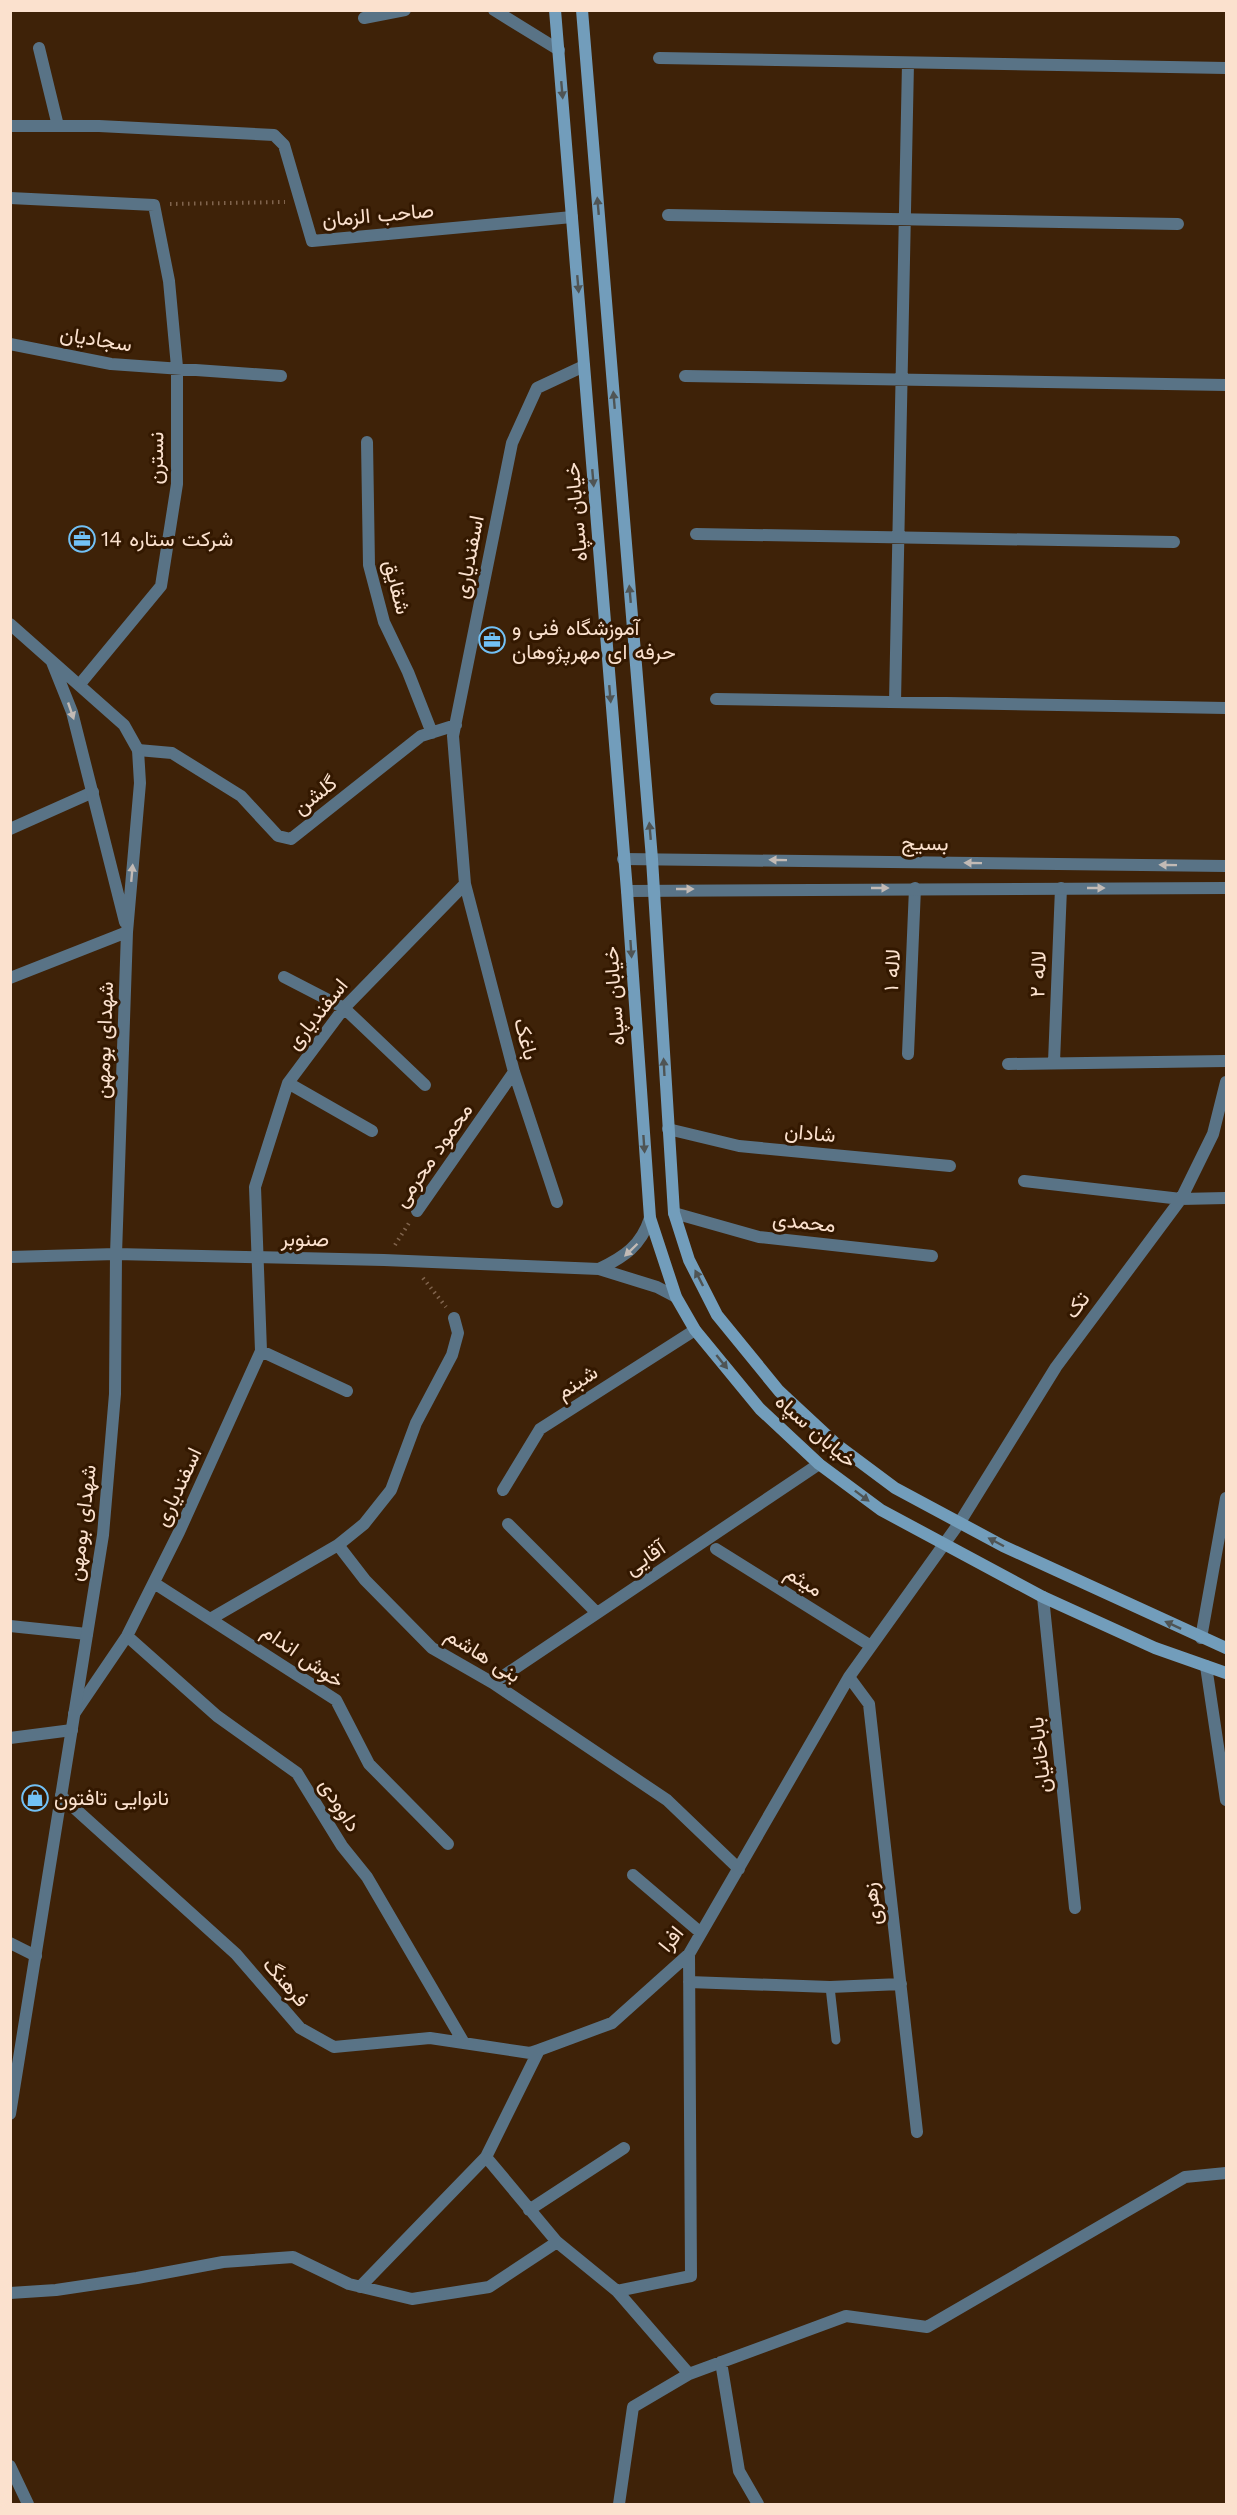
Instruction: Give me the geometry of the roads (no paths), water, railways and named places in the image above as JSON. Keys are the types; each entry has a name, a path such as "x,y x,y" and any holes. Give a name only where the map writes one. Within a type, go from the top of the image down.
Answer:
{"main road":[{"name":"خیابان سپاه","path":"555,10 627,891 650,1218 676,1297 695,1330 760,1409 819,1464 881,1510 1043,1598 1155,1648 1227,1673"},
{"name":"خیابان سپاه","path":"582,10 652,859 674,1213 689,1260 717,1316 779,1390 836,1443 895,1488 1003,1546 1227,1648"}],"street":[{"path":"364,18 405,10"},
{"path":"494,10 559,50"},
{"path":"39,48 58,126"},
{"path":"658,58 1227,68"},
{"path":"895,702 908,63"},
{"name":"صاحب الزمان","path":"10,126 274,135 284,145 312,241 572,217"},
{"name":"نسترن","path":"10,198 154,205 169,281 177,367 177,484 161,586 80,684"},
{"path":"668,215 1178,224"},
{"name":"سجادیان","path":"10,344 111,364 281,376"},
{"name":"اسفندیاری","path":"74,1714 127,1636 154,1583 261,1351 255,1186 288,1083 344,1008 465,884 453,735 512,443 537,388 584,366"},
{"path":"685,376 1227,385"},
{"name":"شقایق","path":"367,442 369,565 384,622 408,672 432,733"},
{"path":"696,534 1174,542"},
{"path":"10,624 50,656 124,725 138,750 140,783 128,932"},
{"path":"50,656 72,712 128,932"},
{"path":"716,699 1227,708"},
{"name":"گلشن","path":"138,750 172,753 241,796 278,836 291,839 421,736 456,725"},
{"path":"10,829 93,792"},
{"name":"بسیج","path":"623,859 1227,866"},
{"name":"باغک","path":"465,884 514,1072 557,1202"},
{"name":"لاله ۱","path":"908,1054 915,888"},
{"name":"لاله ۲","path":"1054,1062 1061,888"},
{"path":"627,891 653,889 1227,888"},
{"path":"10,978 128,932"},
{"name":"شهدای بومهن","path":"10,2114 103,1534 115,1394 116,1254 128,932"},
{"path":"284,977 344,1008 425,1084"},
{"path":"1008,1064 1227,1061"},
{"name":"محمود محرمی","path":"417,1211 514,1072"},
{"path":"288,1083 372,1131"},
{"name":"تک","path":"942,1544 960,1522 1056,1367 1181,1199 1213,1134 1227,1083"},
{"name":"شادان","path":"668,1129 739,1146 950,1166"},
{"path":"1024,1181 1181,1199 1227,1198"},
{"name":"محمدی","path":"674,1213 759,1237 932,1256"},
{"path":"599,1269 631,1251 645,1233 650,1218"},
{"name":"صنوبر","path":"10,1257 116,1254 384,1260 599,1269 657,1287 676,1297"},
{"path":"212,1618 338,1545 364,1524 391,1490 416,1424 452,1355 458,1333 454,1318"},
{"name":"شبنم","path":"503,1491 540,1430 695,1330"},
{"path":"261,1351 347,1391"},
{"name":"آقایی","path":"493,1683 819,1464"},
{"path":"1201,1638 1226,1505"},
{"path":"508,1524 597,1613"},
{"name":"افرا","path":"539,2050 612,2023 689,1954 849,1677 942,1544"},
{"name":"بنی هاشم","path":"338,1545 365,1580 432,1648 493,1683 667,1800 739,1869"},
{"name":"میثم","path":"716,1549 871,1646"},
{"name":"خوش اندام","path":"154,1583 212,1618 336,1700 369,1764 448,1844"},
{"name":"باباخانیان","path":"1043,1598 1075,1908"},
{"path":"10,1626 87,1634"},
{"name":"داوودی","path":"127,1636 217,1716 297,1773 342,1846 367,1877 464,2043"},
{"path":"1206,1666 1227,1800"},
{"name":"زهری","path":"849,1677 868,1704 917,2132"},
{"path":"10,1738 72,1730"},
{"name":"فرهنگ","path":"61,1796 236,1954 300,2028 334,2047 430,2038 530,2053 539,2050"},
{"path":"633,1875 701,1934"},
{"path":"10,1943 36,1956"},
{"path":"617,2291 691,2276 689,1954"},
{"path":"689,1982 830,1987 901,1984"},
{"path":"360,2287 486,2157 539,2050"},
{"path":"529,2210 624,2148"},
{"path":"486,2157 557,2242 617,2291 689,2374"},
{"path":"619,2505 633,2407 689,2374 846,2316 927,2327 1185,2177 1227,2173"},
{"path":"10,2293 56,2290 126,2280 223,2262 293,2257 349,2284 412,2299 489,2288 557,2242"},
{"path":"721,2362 739,2471 758,2505"},
{"path":"10,2466 28,2505"}],"lane":[{"path":"830,1987 836,2040"}],"place":[{"name":"شرکت ستاره 14","path":"82,539"},
{"name":"آموزشگاه فنی و حرفه ای مهرپژوهان","path":"492,640"},
{"name":"نانوایی تافتون","path":"35,1798"}]}
